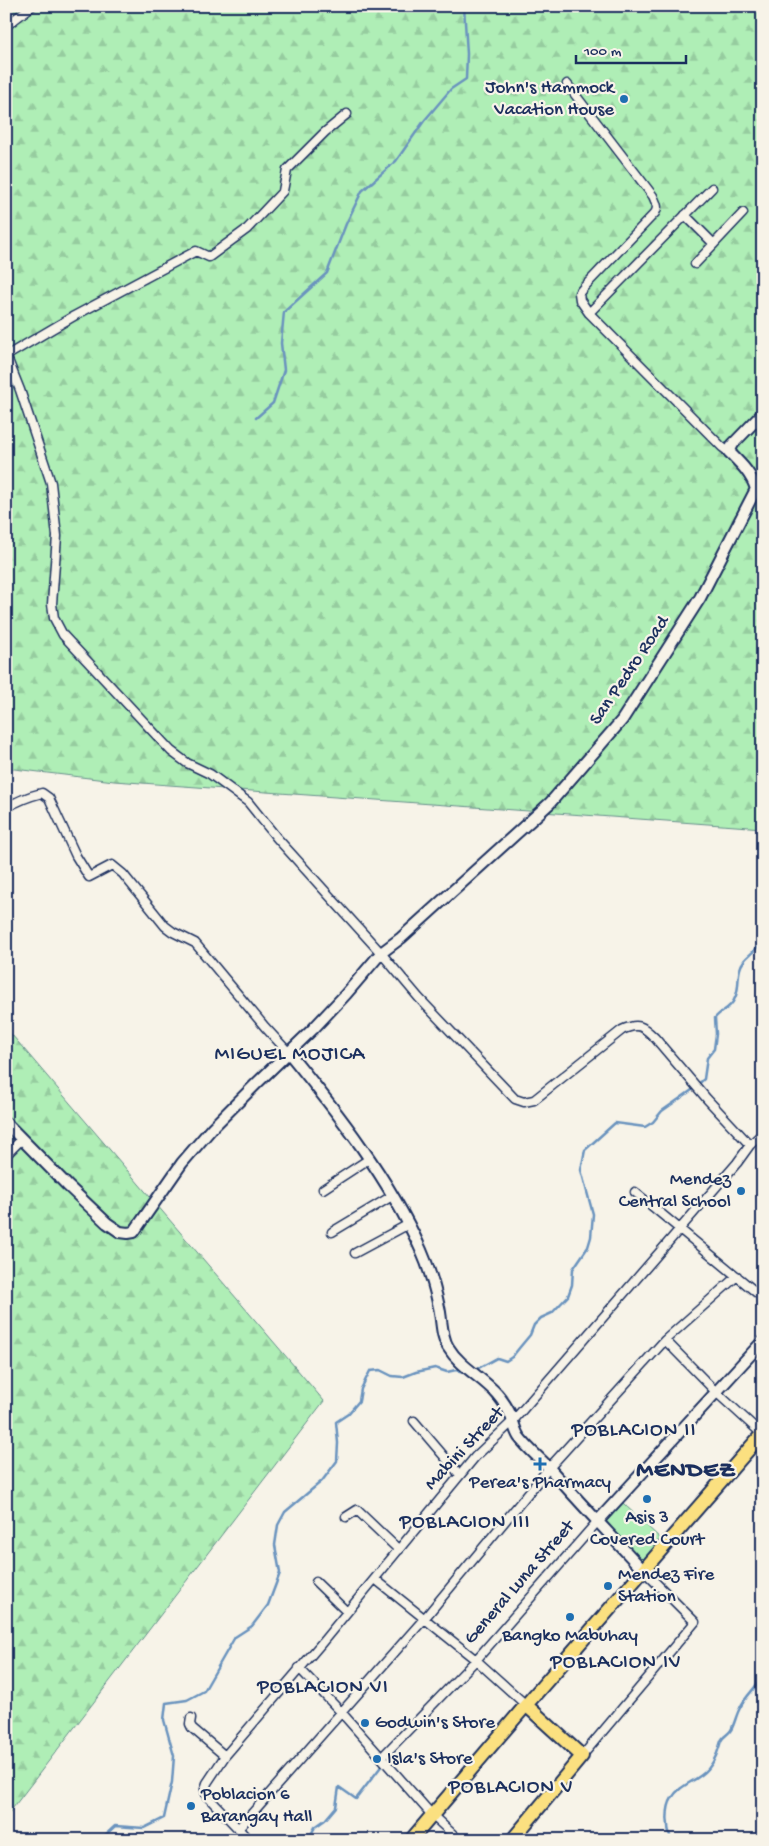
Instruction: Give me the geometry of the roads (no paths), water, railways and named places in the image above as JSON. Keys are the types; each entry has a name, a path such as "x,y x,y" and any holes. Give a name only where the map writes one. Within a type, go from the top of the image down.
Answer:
{"main road":[{"path":"411,1840 762,1434"},
{"path":"512,1840 582,1756 526,1705"}],"street":[{"path":"6,26 32,6"},
{"path":"567,84 653,196 657,204 655,213 579,293 580,300 589,313 729,452 733,444 763,413"},
{"path":"347,114 287,170 283,191 247,229 209,257 196,251 74,316 6,356 20,390 51,483 58,536 52,604 54,618 63,635 171,751 187,763 210,774 248,802 277,838 443,1025 515,1099 524,1102 534,1100 622,1030 629,1026 638,1025 648,1030 707,1099 750,1145"},
{"path":"589,313 712,188"},
{"path":"695,264 743,213"},
{"path":"685,215 714,244"},
{"name":"San Pedro Road","path":"381,953 401,938 550,803 622,720 700,598 756,489 747,471 729,452"},
{"path":"6,808 36,795 42,794 49,798 76,856 89,877 112,865 123,874 165,926 195,943 289,1053 328,1102 369,1159 409,1224 422,1251 439,1305 447,1346 464,1365 496,1393 508,1409 515,1430 520,1438 597,1522 695,1622 582,1756"},
{"path":"6,1123 107,1223 120,1232 128,1234 134,1232 182,1163 219,1122 346,994 381,953"},
{"name":"Mabini Street","path":"239,1828 206,1795 205,1789 225,1756 375,1579 474,1457 513,1421 737,1163 750,1145 763,1133"},
{"path":"6,1155 22,1139"},
{"path":"323,1189 369,1159"},
{"path":"635,1192 763,1298"},
{"path":"332,1232 392,1196"},
{"path":"355,1253 409,1224"},
{"path":"250,1840 239,1828 424,1619 549,1468 665,1340 737,1276"},
{"path":"665,1340 716,1392 762,1434"},
{"name":"General Luna Street","path":"382,1757 476,1660 597,1522 763,1341"},
{"path":"414,1421 460,1475"},
{"path":"346,1517 357,1510 399,1550"},
{"path":"375,1579 476,1660 526,1705"},
{"path":"316,1582 347,1612"},
{"path":"299,1668 382,1757 432,1815 459,1840"},
{"path":"192,1718 190,1724 192,1728 225,1756"}],"waterway":[{"path":"256,418 273,403 284,370 281,343 284,312 327,273 346,224 362,191 396,161 424,121 451,89 466,79 467,54 464,6"},
{"path":"475,1370 497,1358 506,1361 512,1357 530,1335 534,1325 541,1318 552,1313 568,1296 572,1285 573,1269 588,1247 591,1237 593,1214 581,1170 585,1150 615,1123 645,1127 653,1122 662,1111 704,1079 707,1058 714,1049 716,1034 715,1018 734,1000 742,964 759,945 763,933"},
{"path":"100,1840 115,1826 144,1828 164,1818 172,1782 174,1756 164,1720 166,1703 187,1700 204,1691 235,1637 252,1626 268,1605 280,1573 275,1545 278,1525 285,1512 322,1481 337,1461 336,1422 348,1414 359,1401 361,1389 370,1371 380,1370 392,1376 403,1377 435,1368 447,1372 456,1370 468,1373"},
{"path":"671,1840 667,1819 668,1808 672,1798 675,1793 699,1777 710,1766 722,1739 731,1730 743,1703 763,1673"},
{"path":"308,1840 315,1827 325,1820 336,1807 339,1787 356,1799 383,1764"}],"place":[{"name":"John's Hammock Vacation House","path":"624,99"},
{"name":"Mendez Central School","path":"741,1191"},
{"name":"Perea's Pharmacy","path":"540,1464"},
{"name":"Asis 3 Covered Court","path":"647,1499"},
{"name":"Mendez Fire Station","path":"608,1586"},
{"name":"Bangko Mabuhay","path":"570,1617"},
{"name":"Godwin's Store","path":"365,1723"},
{"name":"Isla's Store","path":"377,1759"},
{"name":"Poblacion 6 Barangay Hall","path":"191,1806"}],"district":[{"name":"MIGUEL MOJICA","path":"290,1055"},
{"name":"POBLACION II","path":"634,1431"},
{"name":"MENDEZ","path":"686,1471"},
{"name":"POBLACION III","path":"465,1523"},
{"name":"POBLACION IV","path":"616,1663"},
{"name":"POBLACION VI","path":"323,1688"},
{"name":"POBLACION V","path":"511,1788"}]}
